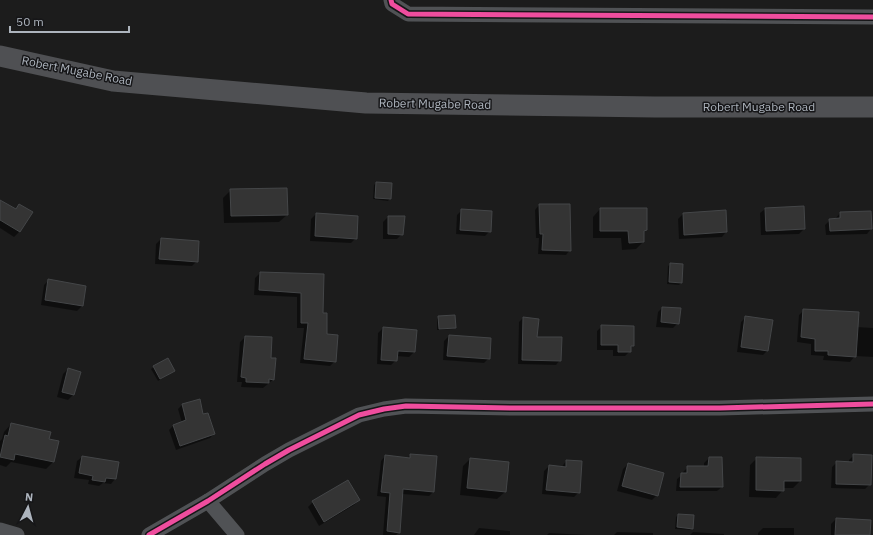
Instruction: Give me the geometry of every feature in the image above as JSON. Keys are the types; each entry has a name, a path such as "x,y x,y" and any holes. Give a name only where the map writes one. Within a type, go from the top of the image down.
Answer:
{"main road":[{"name":"Robert Mugabe Road","path":"0,56 113,81 366,103 655,107 873,107"}],"street":[{"path":"391,0 392,4 408,14 873,16"},
{"path":"149,535 208,501 265,464 296,447 358,415 384,409 406,406 510,408 720,408 873,404"},
{"path":"208,501 237,535"},
{"path":"0,530 17,535"}],"building":[{"path":"376,182 392,183 391,199 375,198"},
{"path":"287,188 288,215 231,216 230,189"},
{"path":"0,200 16,209 19,204 33,212 20,232 0,220"},
{"path":"539,204 570,204 571,251 542,250 543,234 540,234"},
{"path":"804,206 805,229 766,231 765,208"},
{"path":"600,208 647,208 647,230 644,231 644,242 629,243 628,231 600,231"},
{"path":"461,209 492,211 491,232 460,230"},
{"path":"726,210 727,232 684,235 683,213"},
{"path":"871,211 872,229 830,231 829,219 840,218 840,212"},
{"path":"316,213 358,216 357,239 315,236"},
{"path":"388,216 405,216 403,235 388,234"},
{"path":"161,238 199,241 198,262 159,259"},
{"path":"670,263 683,264 682,283 669,282"},
{"path":"260,272 324,274 323,313 327,313 327,334 338,335 336,362 304,359 308,323 301,323 301,293 259,290"},
{"path":"48,279 86,286 83,306 45,300"},
{"path":"662,307 681,308 679,324 661,322"},
{"path":"803,309 859,312 856,357 828,355 828,351 815,351 815,339 801,337"},
{"path":"455,315 456,328 439,329 438,316"},
{"path":"745,316 773,320 768,351 741,347"},
{"path":"523,317 539,319 537,337 562,337 561,361 522,360"},
{"path":"601,325 634,326 634,346 631,346 631,352 618,352 618,345 601,345"},
{"path":"383,327 417,330 415,352 398,351 397,361 381,360"},
{"path":"449,335 491,338 490,359 447,356"},
{"path":"245,336 272,337 271,358 276,358 274,380 269,379 269,383 246,382 246,378 241,377"},
{"path":"168,358 175,371 160,379 153,366"},
{"path":"68,368 81,372 74,395 62,392"},
{"path":"200,399 203,414 208,413 215,434 180,446 173,425 186,420 182,404"},
{"path":"11,423 51,432 49,439 59,441 54,462 15,454 14,460 0,457 5,435 8,436"},
{"path":"410,454 437,456 434,492 403,489 400,533 387,531 390,493 381,492 385,455 410,458"},
{"path":"853,454 872,455 871,485 836,484 836,461 853,462"},
{"path":"82,456 119,462 116,479 106,478 105,482 92,480 93,476 79,473"},
{"path":"709,457 722,457 723,487 680,487 681,473 687,473 687,466 708,466"},
{"path":"756,457 801,458 801,481 784,481 784,491 756,490"},
{"path":"470,458 509,462 506,492 467,488"},
{"path":"566,460 582,461 580,493 546,490 549,465 566,467"},
{"path":"628,463 664,473 658,496 622,486"},
{"path":"348,480 360,500 324,522 312,501"},
{"path":"678,514 694,515 693,529 677,527"},
{"path":"836,518 871,520 870,535 835,535"}],"cycle path":[{"path":"391,0 392,4 408,14 873,17"},
{"path":"149,535 208,501 289,450 359,415 384,409 406,406 510,408 720,408 873,404"}]}
